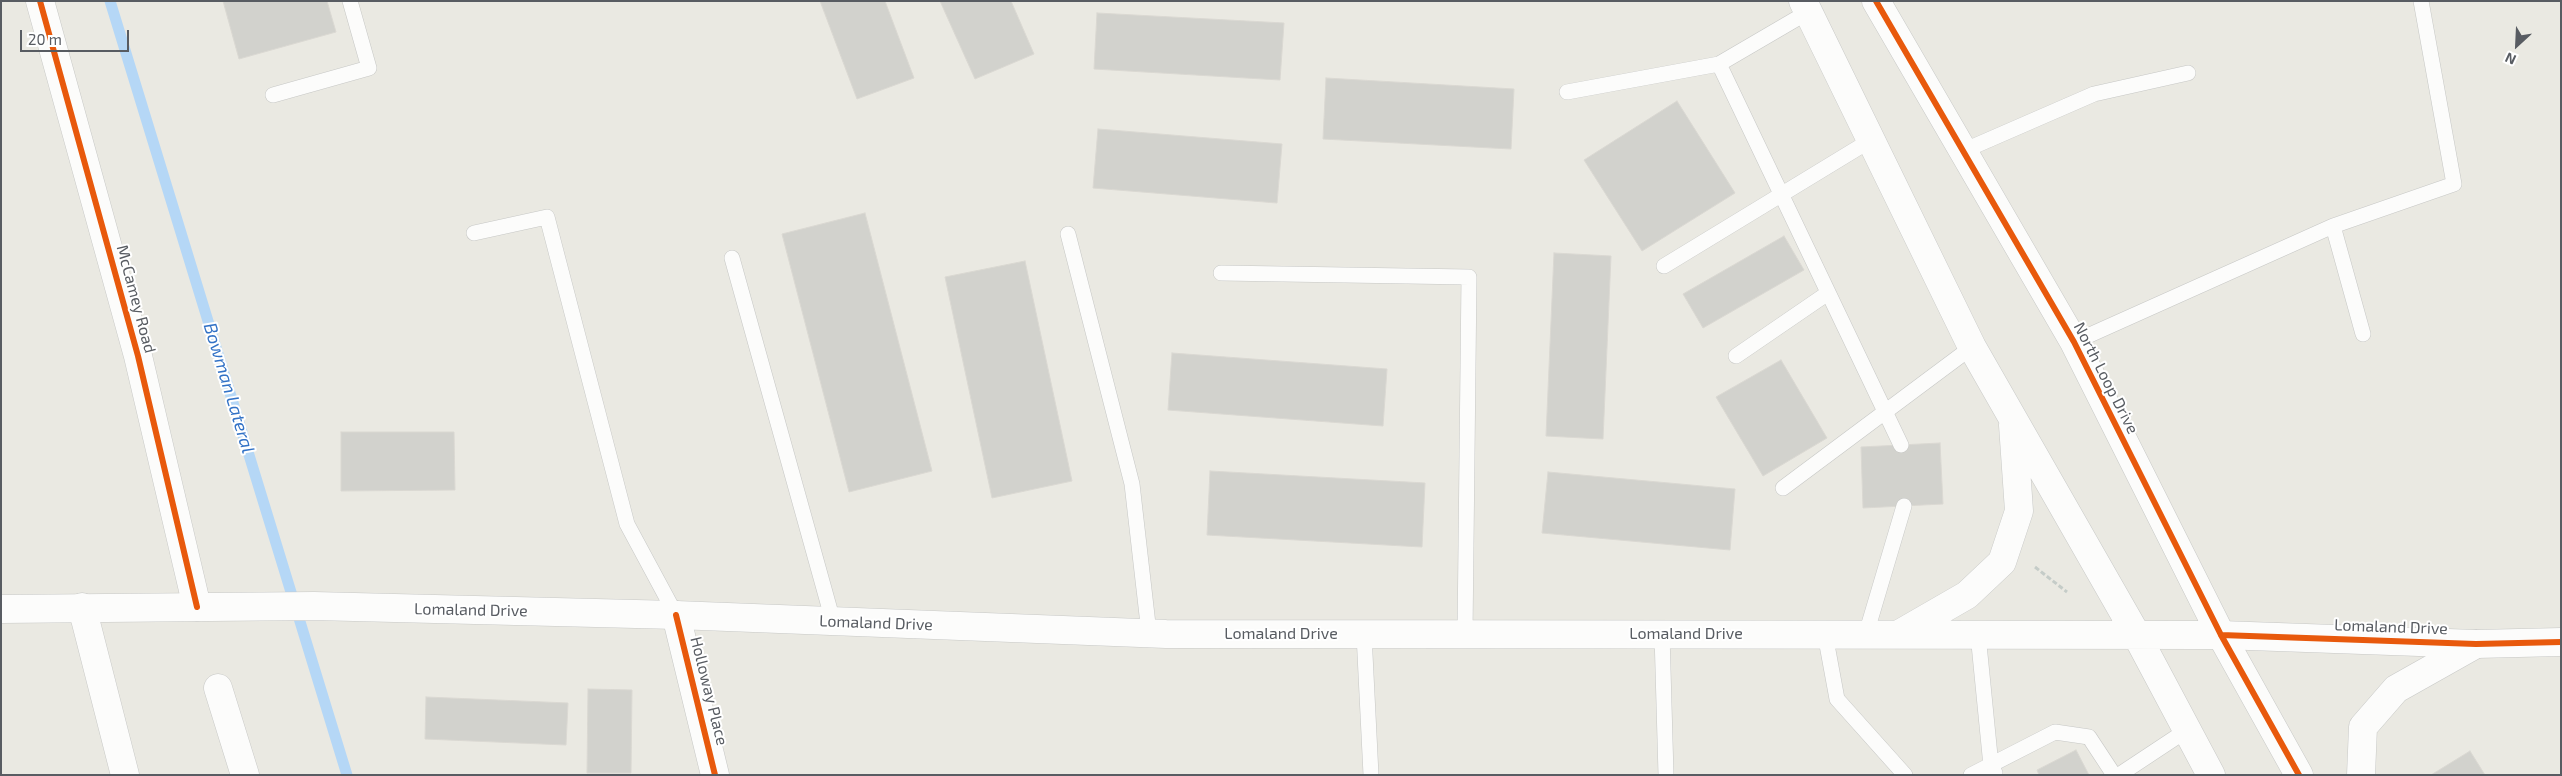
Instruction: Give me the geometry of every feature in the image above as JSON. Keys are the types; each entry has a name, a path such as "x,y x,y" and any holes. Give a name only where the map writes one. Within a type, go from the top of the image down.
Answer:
{"main road":[{"name":"McCamey Road","path":"40,1 206,607"},
{"name":"North Loop Drive","path":"1876,1 2074,342 2221,635 2299,775"},
{"path":"1806,7 1972,347 2136,634 2211,775"},
{"path":"1900,634 1966,595 2002,562 2019,511 2012,418"},
{"name":"Lomaland Drive","path":"1,609 314,606 676,614 1149,633 2136,634 2476,644 2561,642"},
{"path":"82,608 125,775"},
{"name":"Holloway Place","path":"676,614 715,775"},
{"path":"2361,775 2363,727 2396,689 2476,644"},
{"path":"218,688 245,775"}],"lane":[{"path":"273,95 368,68 350,1"},
{"path":"2074,342 2333,226 2454,184 2421,1"},
{"path":"1567,92 1719,64 1806,7"},
{"path":"1719,64 1901,445"},
{"path":"1963,151 2094,94 2188,73"},
{"path":"1664,266 1871,140"},
{"path":"474,233 547,217 627,524 676,614"},
{"path":"2333,226 2364,334"},
{"path":"1068,234 1132,484 1149,633"},
{"path":"732,258 833,621"},
{"path":"1222,273 1470,278 1465,634"},
{"path":"1736,356 1828,293"},
{"path":"1783,488 1972,347"},
{"path":"1866,634 1904,506"},
{"path":"1364,634 1370,775"},
{"path":"1662,634 1666,775"},
{"path":"1825,634 1837,699 1905,775"},
{"path":"1978,634 1993,770"},
{"path":"1971,775 1993,770 2055,732 2089,738 2111,773 2187,730"}],"path":[{"path":"2031,565 2067,592"}],"building":[{"path":"223,1 327,1 336,32 239,59"},
{"path":"820,1 885,1 914,78 857,99"},
{"path":"940,1 1011,1 1034,54 975,79"},
{"path":"1097,13 1284,23 1280,80 1094,69"},
{"path":"1326,78 1514,89 1511,149 1323,139"},
{"path":"1677,101 1735,193 1642,251 1584,160"},
{"path":"1098,129 1282,144 1277,203 1093,188"},
{"path":"865,213 932,471 849,492 782,234"},
{"path":"1784,236 1804,270 1703,328 1683,294"},
{"path":"1554,253 1611,256 1603,439 1546,436"},
{"path":"1025,261 1072,481 992,498 945,277"},
{"path":"1172,353 1387,369 1383,426 1168,410"},
{"path":"1781,360 1827,438 1763,476 1716,397"},
{"path":"341,432 454,432 455,490 341,491"},
{"path":"1940,443 1943,504 1863,508 1861,447"},
{"path":"1210,471 1425,483 1422,547 1207,535"},
{"path":"1548,472 1735,489 1730,550 1542,533"},
{"path":"588,689 632,690 631,773 587,773"},
{"path":"426,697 568,703 566,745 425,739"},
{"path":"2076,750 2089,775 2039,775 2037,770"},
{"path":"2470,751 2485,775 2431,775"}],"waterway":[{"name":"Bowman Lateral","path":"110,1 347,775"}],"cycle path":[{"path":"40,1 138,356 197,607"},
{"path":"1876,1 2074,342 2221,635 2299,775"},
{"path":"676,615 715,775"},
{"path":"2221,635 2476,644 2561,642"}]}
